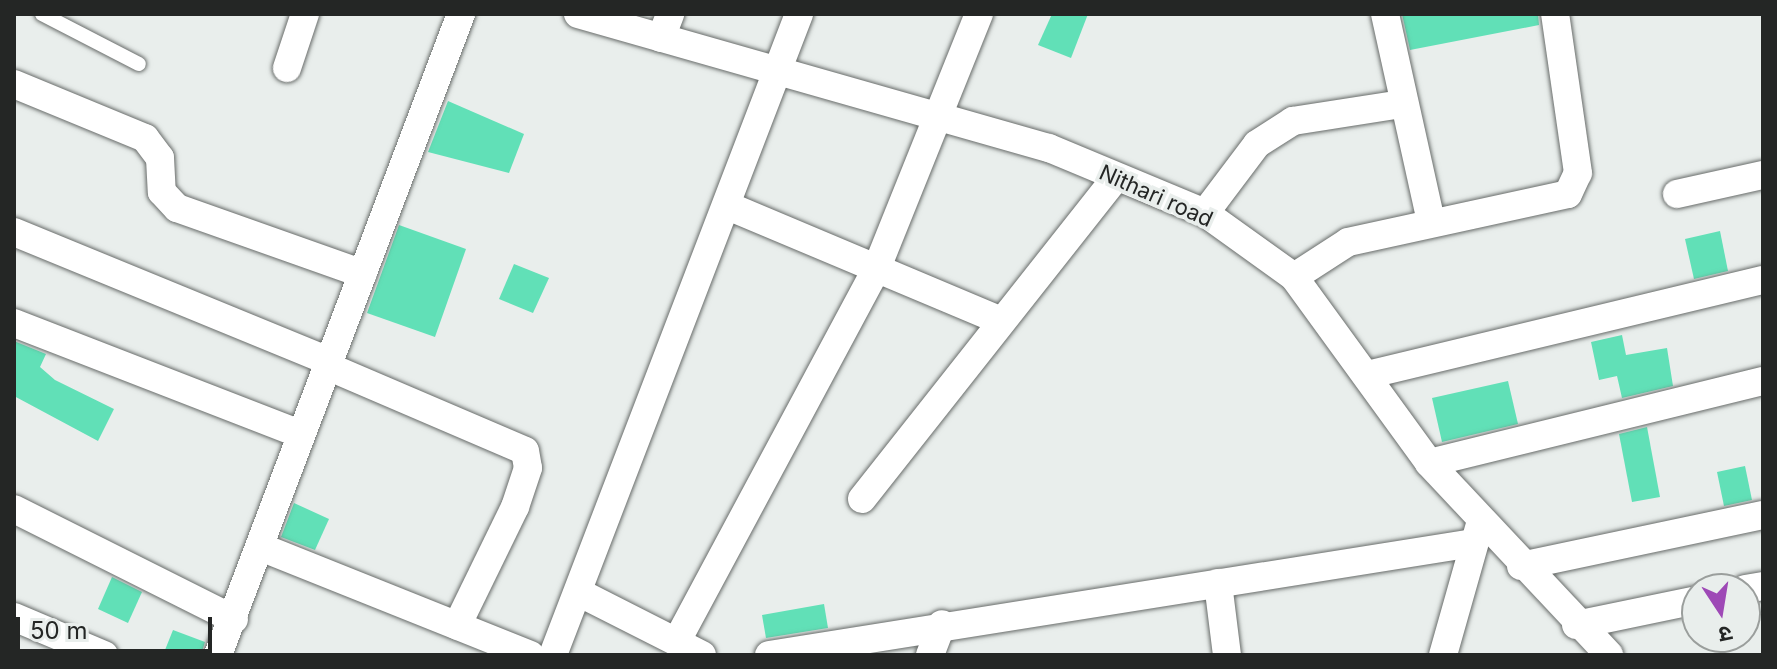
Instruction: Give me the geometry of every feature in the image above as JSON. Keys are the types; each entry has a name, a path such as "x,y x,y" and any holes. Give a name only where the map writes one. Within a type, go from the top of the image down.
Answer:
{"street":[{"path":"287,68 305,14"},
{"path":"218,655 263,548 300,434 461,14"},
{"name":"Nithari road","path":"578,14 665,26 778,74 1049,148 1115,179 1205,213 1294,277 1371,374 1477,534 1521,566 1609,655"},
{"path":"553,655 728,206 799,14"},
{"path":"678,639 876,270 979,14"},
{"path":"1385,14 1401,104 1431,222"},
{"path":"1294,277 1348,242 1431,222 1557,200 1576,184 1555,14"},
{"path":"14,84 145,138 160,158 162,192 177,208 363,274"},
{"path":"1205,213 1257,144 1293,121 1401,104"},
{"path":"1677,194 1763,175"},
{"path":"862,499 1115,179"},
{"path":"728,206 1002,321"},
{"path":"14,232 328,363 525,451 528,468 515,507 457,626"},
{"path":"1371,374 1763,280"},
{"path":"14,323 300,434"},
{"path":"1429,463 1763,381"},
{"path":"14,509 234,619"},
{"path":"1521,566 1763,515"},
{"path":"769,655 942,624 1218,583 1477,534 1443,655"},
{"path":"263,548 530,655"},
{"path":"1218,583 1227,655"},
{"path":"578,592 678,639 702,655"},
{"path":"1576,625 1681,603"},
{"path":"14,617 104,655"},
{"path":"930,655 942,624"}],"lane":[{"path":"42,14 139,64"}],"building":[{"path":"1052,14 1088,14 1071,58 1038,45"},
{"path":"1402,14 1538,14 1539,25 1410,50"},
{"path":"448,101 524,134 509,173 428,152"},
{"path":"399,225 466,249 435,337 367,313"},
{"path":"1720,231 1728,271 1694,279 1685,239"},
{"path":"514,264 549,278 533,313 499,299"},
{"path":"1622,335 1626,355 1667,348 1673,386 1622,398 1617,376 1599,380 1591,342"},
{"path":"14,341 46,354 40,367 55,380 114,409 98,441 14,396"},
{"path":"1508,381 1518,424 1442,442 1432,398"},
{"path":"1647,427 1660,497 1632,502 1619,434"},
{"path":"1745,466 1752,500 1724,506 1717,472"},
{"path":"294,503 329,519 315,550 281,537"},
{"path":"112,577 142,592 128,623 98,609"},
{"path":"824,604 828,628 766,638 762,615"},
{"path":"173,630 205,642 201,655 163,655"}]}
